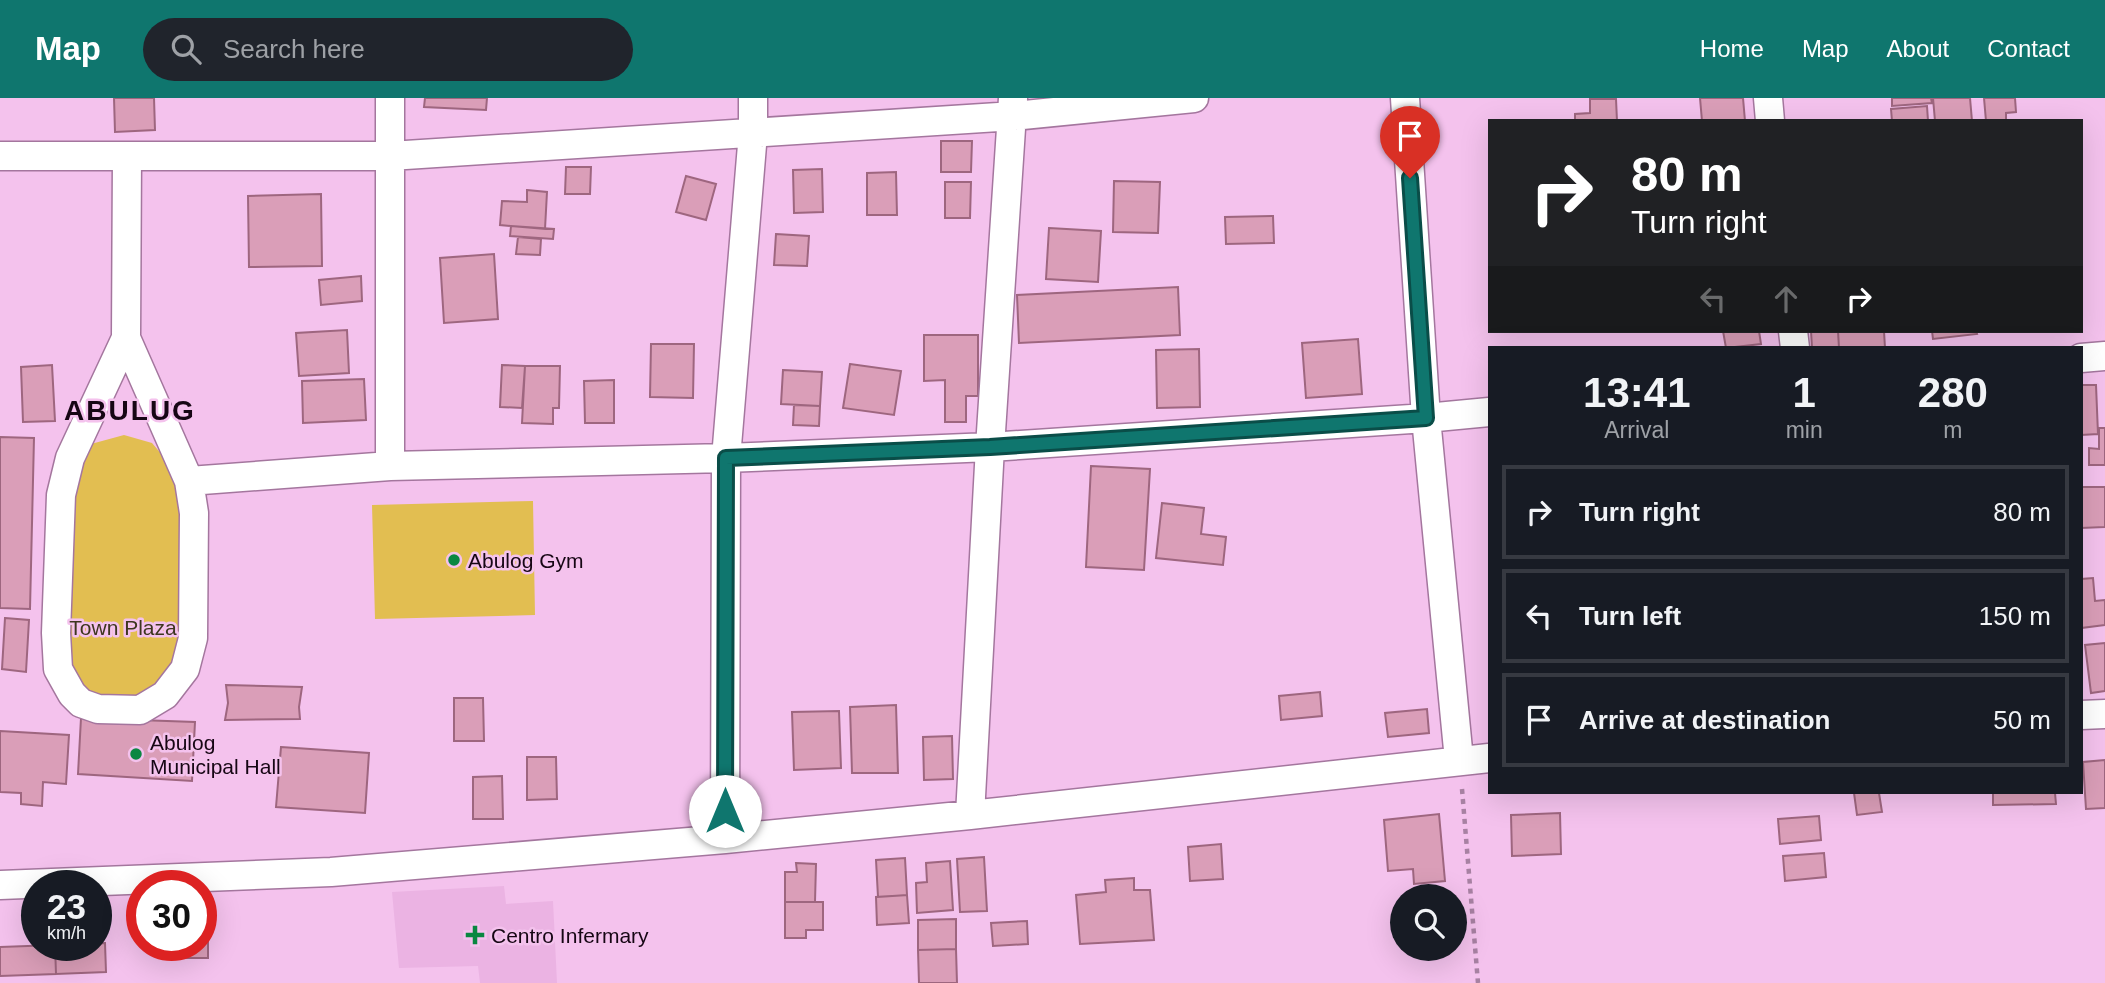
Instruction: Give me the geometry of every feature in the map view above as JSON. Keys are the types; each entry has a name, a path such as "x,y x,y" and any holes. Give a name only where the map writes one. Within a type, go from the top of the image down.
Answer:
{"street":[{"path":"390,98 390,466"},
{"path":"725,839 726,458 753,133 753,98"},
{"path":"0,156 390,156 753,133 1014,107 1194,98"},
{"path":"1405,98 1426,418 1459,760"},
{"path":"1768,98 1770,119"},
{"path":"970,816 990,447 1014,107"},
{"path":"126,338 70,458 61,495 56,633 58,669 72,694 81,703 97,709 140,710 165,695 185,669 193,638 194,513 189,481 126,338 127,156"},
{"path":"2083,358 2105,356"},
{"path":"189,481 390,466 726,458 990,447 1488,412"},
{"path":"2083,715 2105,713"},
{"path":"0,885 331,872 725,839 970,816 1488,758"}],"path":[{"path":"1459,760 1478,983"}],"shaded area":[{"name":"Centro Infermary","path":"504,886 506,904 553,901 557,983 480,983 478,966 399,968 392,892"}],"green space":[{"name":"Town Plaza","path":"124,435 152,443 169,463 180,490 181,635 172,667 140,698 106,697 89,692 68,666 70,489 91,444"},
{"name":"Abulog Gym","path":"533,501 535,615 375,619 372,505"}],"building":[{"path":"114,98 154,98 155,130 115,132"},
{"path":"425,98 487,98 486,110 424,107"},
{"path":"1700,98 1743,98 1745,119 1702,119"},
{"path":"1892,98 1931,98 1932,103 1892,106"},
{"path":"1933,98 1970,98 1972,119 1935,119"},
{"path":"1984,98 2015,98 2016,112 2006,113 2006,119 1986,119"},
{"path":"1590,99 1616,99 1617,119 1575,119 1575,114 1590,113"},
{"path":"1927,106 1928,119 1892,119 1891,109"},
{"path":"941,141 972,141 971,172 941,172"},
{"path":"566,167 591,167 590,194 565,194"},
{"path":"822,169 823,212 794,213 793,170"},
{"path":"896,172 897,215 867,215 867,173"},
{"path":"686,176 716,184 706,220 676,212"},
{"path":"1114,181 1160,182 1158,233 1113,232"},
{"path":"945,182 971,182 970,218 945,218"},
{"path":"527,190 547,192 545,229 500,225 502,201 527,202"},
{"path":"321,194 322,266 249,267 248,196"},
{"path":"1273,216 1274,243 1226,244 1225,217"},
{"path":"511,226 554,229 553,239 510,236"},
{"path":"1049,228 1101,231 1098,282 1046,279"},
{"path":"776,234 809,236 807,266 774,265"},
{"path":"518,237 541,239 540,255 516,254"},
{"path":"494,254 498,319 444,323 440,258"},
{"path":"361,276 362,301 321,305 319,280"},
{"path":"1178,287 1180,335 1019,343 1017,295"},
{"path":"347,330 349,373 299,376 296,333"},
{"path":"1723,333 1759,333 1761,344 1726,346"},
{"path":"1811,333 1838,333 1839,346 1812,346"},
{"path":"1838,333 1884,333 1885,346 1839,346"},
{"path":"1932,333 1977,334 1933,339"},
{"path":"924,335 978,335 978,396 966,396 966,422 945,422 945,380 924,381"},
{"path":"1358,339 1362,394 1306,398 1302,343"},
{"path":"651,344 694,344 693,398 650,397"},
{"path":"1199,349 1200,407 1157,408 1156,350"},
{"path":"850,364 901,371 894,415 843,408"},
{"path":"52,365 55,421 23,422 21,367"},
{"path":"502,365 525,366 522,408 500,407"},
{"path":"525,366 560,366 559,408 553,408 553,424 522,423"},
{"path":"783,370 822,372 820,406 781,404"},
{"path":"364,379 366,420 303,423 302,381"},
{"path":"614,380 614,423 585,423 584,381"},
{"path":"2083,385 2096,385 2098,434 2083,435"},
{"path":"794,405 820,406 819,426 793,425"},
{"path":"2099,428 2105,428 2105,465 2089,465 2089,448 2099,449"},
{"path":"0,437 34,438 30,609 0,608"},
{"path":"1091,466 1150,469 1144,570 1086,567"},
{"path":"2083,487 2105,487 2105,527 2083,528"},
{"path":"1162,503 1204,508 1201,534 1226,537 1223,565 1156,558"},
{"path":"2093,578 2095,601 2105,600 2105,625 2083,628 2083,579"},
{"path":"5,618 29,620 26,672 2,669"},
{"path":"2105,643 2105,691 2091,693 2085,645"},
{"path":"226,685 302,687 300,719 225,720 228,703"},
{"path":"1320,692 1322,716 1281,720 1279,696"},
{"path":"454,698 483,698 484,741 454,741"},
{"path":"896,705 898,773 852,773 850,707"},
{"path":"1427,709 1429,733 1388,737 1385,713"},
{"path":"839,711 841,768 794,770 792,712"},
{"name":"Abulog Municipal Hall","path":"81,718 195,722 192,781 78,774"},
{"path":"0,731 69,735 66,784 43,782 42,806 21,804 21,793 0,792"},
{"path":"952,736 953,779 924,780 923,737"},
{"path":"281,747 369,753 365,813 276,807"},
{"path":"527,757 556,757 557,799 527,800"},
{"path":"2105,760 2105,808 2086,809 2083,762"},
{"path":"502,776 503,819 473,819 473,777"},
{"path":"1854,794 1879,794 1882,812 1857,815"},
{"path":"1993,794 2055,794 2056,804 1993,805"},
{"path":"1560,813 1561,854 1512,856 1511,815"},
{"path":"1439,814 1445,881 1414,884 1413,869 1388,871 1384,820"},
{"path":"1819,816 1821,840 1780,844 1778,819"},
{"path":"1221,844 1223,879 1190,881 1188,847"},
{"path":"1824,853 1826,877 1785,881 1783,856"},
{"path":"984,857 987,911 960,912 957,859"},
{"path":"905,858 907,895 878,897 876,860"},
{"path":"950,861 953,910 917,913 916,883 927,882 926,863"},
{"path":"796,863 816,864 815,902 785,902 785,872 797,872"},
{"path":"1134,878 1134,890 1150,890 1154,940 1080,944 1076,895 1106,892 1105,880"},
{"path":"907,895 909,923 877,925 876,897"},
{"path":"785,902 823,902 823,930 806,930 806,938 785,938"},
{"path":"956,919 956,949 918,950 918,920"},
{"path":"1027,921 1028,944 993,946 991,923"},
{"path":"21,946 21,961 56,961 56,974 0,976 0,947"},
{"path":"956,949 957,983 919,983 918,950"},
{"path":"56,961 106,961 106,972 56,974"}],"place":[{"name":"Abulog Gym","path":"454,560"},
{"name":"Abulog Municipal Hall","path":"136,754"},
{"name":"Centro Infermary","path":"475,935"}],"district":[{"name":"ABULUG","path":"130,410"}],"route":[{"path":"725,811 726,458 990,447 1426,418 1410,178"}]}
